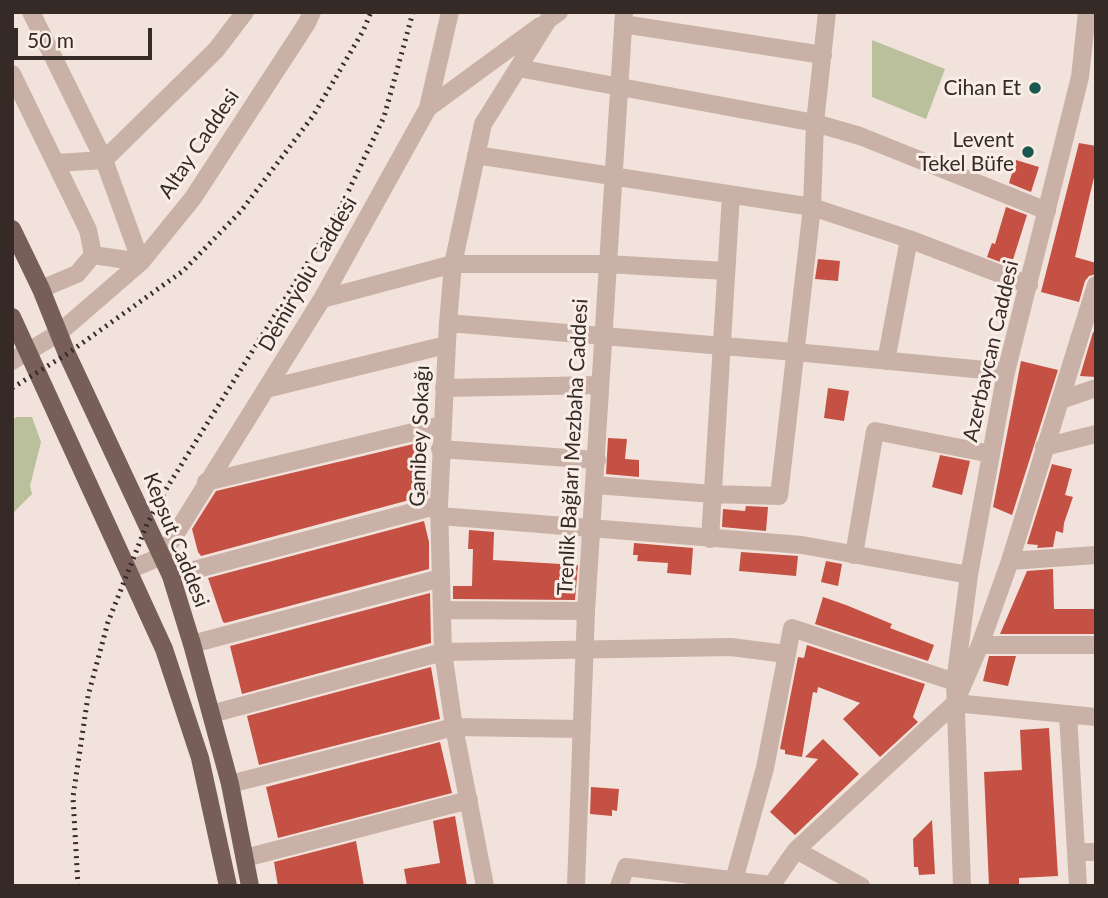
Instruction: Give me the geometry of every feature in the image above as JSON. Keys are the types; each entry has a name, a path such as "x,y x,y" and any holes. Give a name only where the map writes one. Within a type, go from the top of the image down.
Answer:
{"main road":[{"name":"Kepsut Caddesi","path":"12,229 171,576 230,784 250,886"},
{"path":"12,317 164,649 200,758 228,886"}],"street":[{"path":"31,12 104,160 141,262 93,254"},
{"path":"56,163 104,160 216,50 245,12"},
{"name":"Altay Caddesi","path":"12,360 59,333 141,262 193,198 312,12"},
{"path":"428,108 450,12"},
{"path":"595,485 779,496 812,207 815,123 827,12"},
{"path":"1089,12 1096,18"},
{"name":"Azerbaycan Caddesi","path":"962,886 955,682 969,575 1006,372 1047,211 1088,78 1089,12"},
{"name":"Demiryolu Caddesi","path":"162,556 322,299 428,108 554,16"},
{"name":"Ganibey Sokağı","path":"485,886 454,727 443,652 439,510 447,323 453,264 483,124 554,16"},
{"path":"623,18 823,55"},
{"name":"Trenlik Bağları Mezbaha Caddesi","path":"576,886 586,611 623,18"},
{"path":"518,68 815,123 860,136 1047,211"},
{"path":"12,74 88,230 93,254"},
{"path":"476,155 812,207 909,239 1029,285"},
{"path":"710,539 731,195"},
{"path":"886,360 909,239"},
{"path":"41,289 77,274 93,254"},
{"path":"322,299 453,264 607,264 726,271"},
{"path":"619,886 626,867 771,885 796,850 955,703 980,645 1010,561 1096,285"},
{"path":"447,323 1006,372"},
{"path":"266,389 446,345"},
{"path":"444,388 600,385"},
{"path":"1061,400 1096,388"},
{"path":"206,482 442,425"},
{"path":"854,555 875,431 991,454"},
{"path":"1044,447 1096,434"},
{"path":"440,449 597,460"},
{"path":"171,576 439,510 591,529 802,545 969,575"},
{"path":"1010,561 1096,555"},
{"path":"129,570 162,556"},
{"path":"192,644 441,578"},
{"path":"442,610 586,611"},
{"path":"734,880 765,768 792,628 955,682"},
{"path":"980,645 1096,645"},
{"path":"211,714 443,652 731,647 786,654"},
{"path":"955,703 1096,717"},
{"path":"1068,713 1078,886"},
{"path":"230,784 454,727 582,729"},
{"path":"245,858 469,800"},
{"path":"796,850 861,886"},
{"path":"1076,852 1096,852"}],"green space":[{"path":"872,40 945,69 926,119 872,97"},
{"path":"17,417 32,417 41,442 30,486 32,494 12,514 12,420"}],"building":[{"path":"1079,143 1096,146 1096,169 1075,257 1096,263 1096,274 1085,281 1079,302 1041,292"},
{"path":"1016,160 1039,167 1031,192 1009,183"},
{"path":"1006,207 1027,215 1011,266 987,257 992,243 995,244"},
{"path":"818,259 840,261 838,281 815,279"},
{"path":"1093,332 1096,333 1096,377 1080,376"},
{"path":"1021,361 1058,370 1012,515 993,507"},
{"path":"828,388 849,391 844,421 824,418"},
{"path":"608,438 627,439 625,459 639,460 639,477 606,474"},
{"path":"426,441 428,495 201,556 198,552 192,529 216,491"},
{"path":"940,455 970,461 962,495 932,487"},
{"path":"1052,464 1072,469 1065,495 1073,497 1063,533 1056,531 1053,547 1037,548 1038,545 1027,544"},
{"path":"746,506 768,507 766,531 722,527 723,509 745,511"},
{"path":"424,521 429,542 429,569 223,622 208,578"},
{"path":"469,530 494,532 493,560 578,565 575,600 453,599 453,586 472,586 473,549 468,549"},
{"path":"634,543 693,548 691,575 667,573 668,563 637,561 638,555 633,555"},
{"path":"741,552 798,556 796,576 739,571"},
{"path":"826,561 842,564 838,586 821,582"},
{"path":"1053,569 1054,609 1096,609 1096,634 1000,634 1027,571"},
{"path":"430,593 431,643 242,694 230,646"},
{"path":"823,597 892,624 890,628 934,645 928,661 815,624"},
{"path":"807,645 925,684 913,717 918,722 880,757 843,719 860,703 818,687 817,693 813,692 802,757 785,754 785,750 780,749 798,657 804,658"},
{"path":"989,656 1016,656 1008,686 983,681"},
{"path":"431,667 440,719 259,765 247,716"},
{"path":"1049,728 1058,876 1019,878 1019,886 989,886 984,772 1022,770 1020,730"},
{"path":"823,739 859,774 795,835 770,812 818,759 805,757"},
{"path":"440,742 452,793 278,838 266,787"},
{"path":"591,787 619,789 617,811 612,810 612,816 590,814"},
{"path":"455,816 467,886 407,886 404,869 440,863 433,821"},
{"path":"932,820 935,874 919,875 918,867 914,867 913,839"},
{"path":"356,841 364,886 278,886 274,862"}],"railway":[{"path":"12,388 67,354 183,271 241,211 313,116 363,31 371,12"},
{"path":"78,886 73,797 88,696 108,622 147,524 168,486 335,219 384,117 413,12"}],"place":[{"name":"Cihan Et","path":"1035,88"},
{"name":"Levent Tekel Büfe","path":"1028,152"}]}
